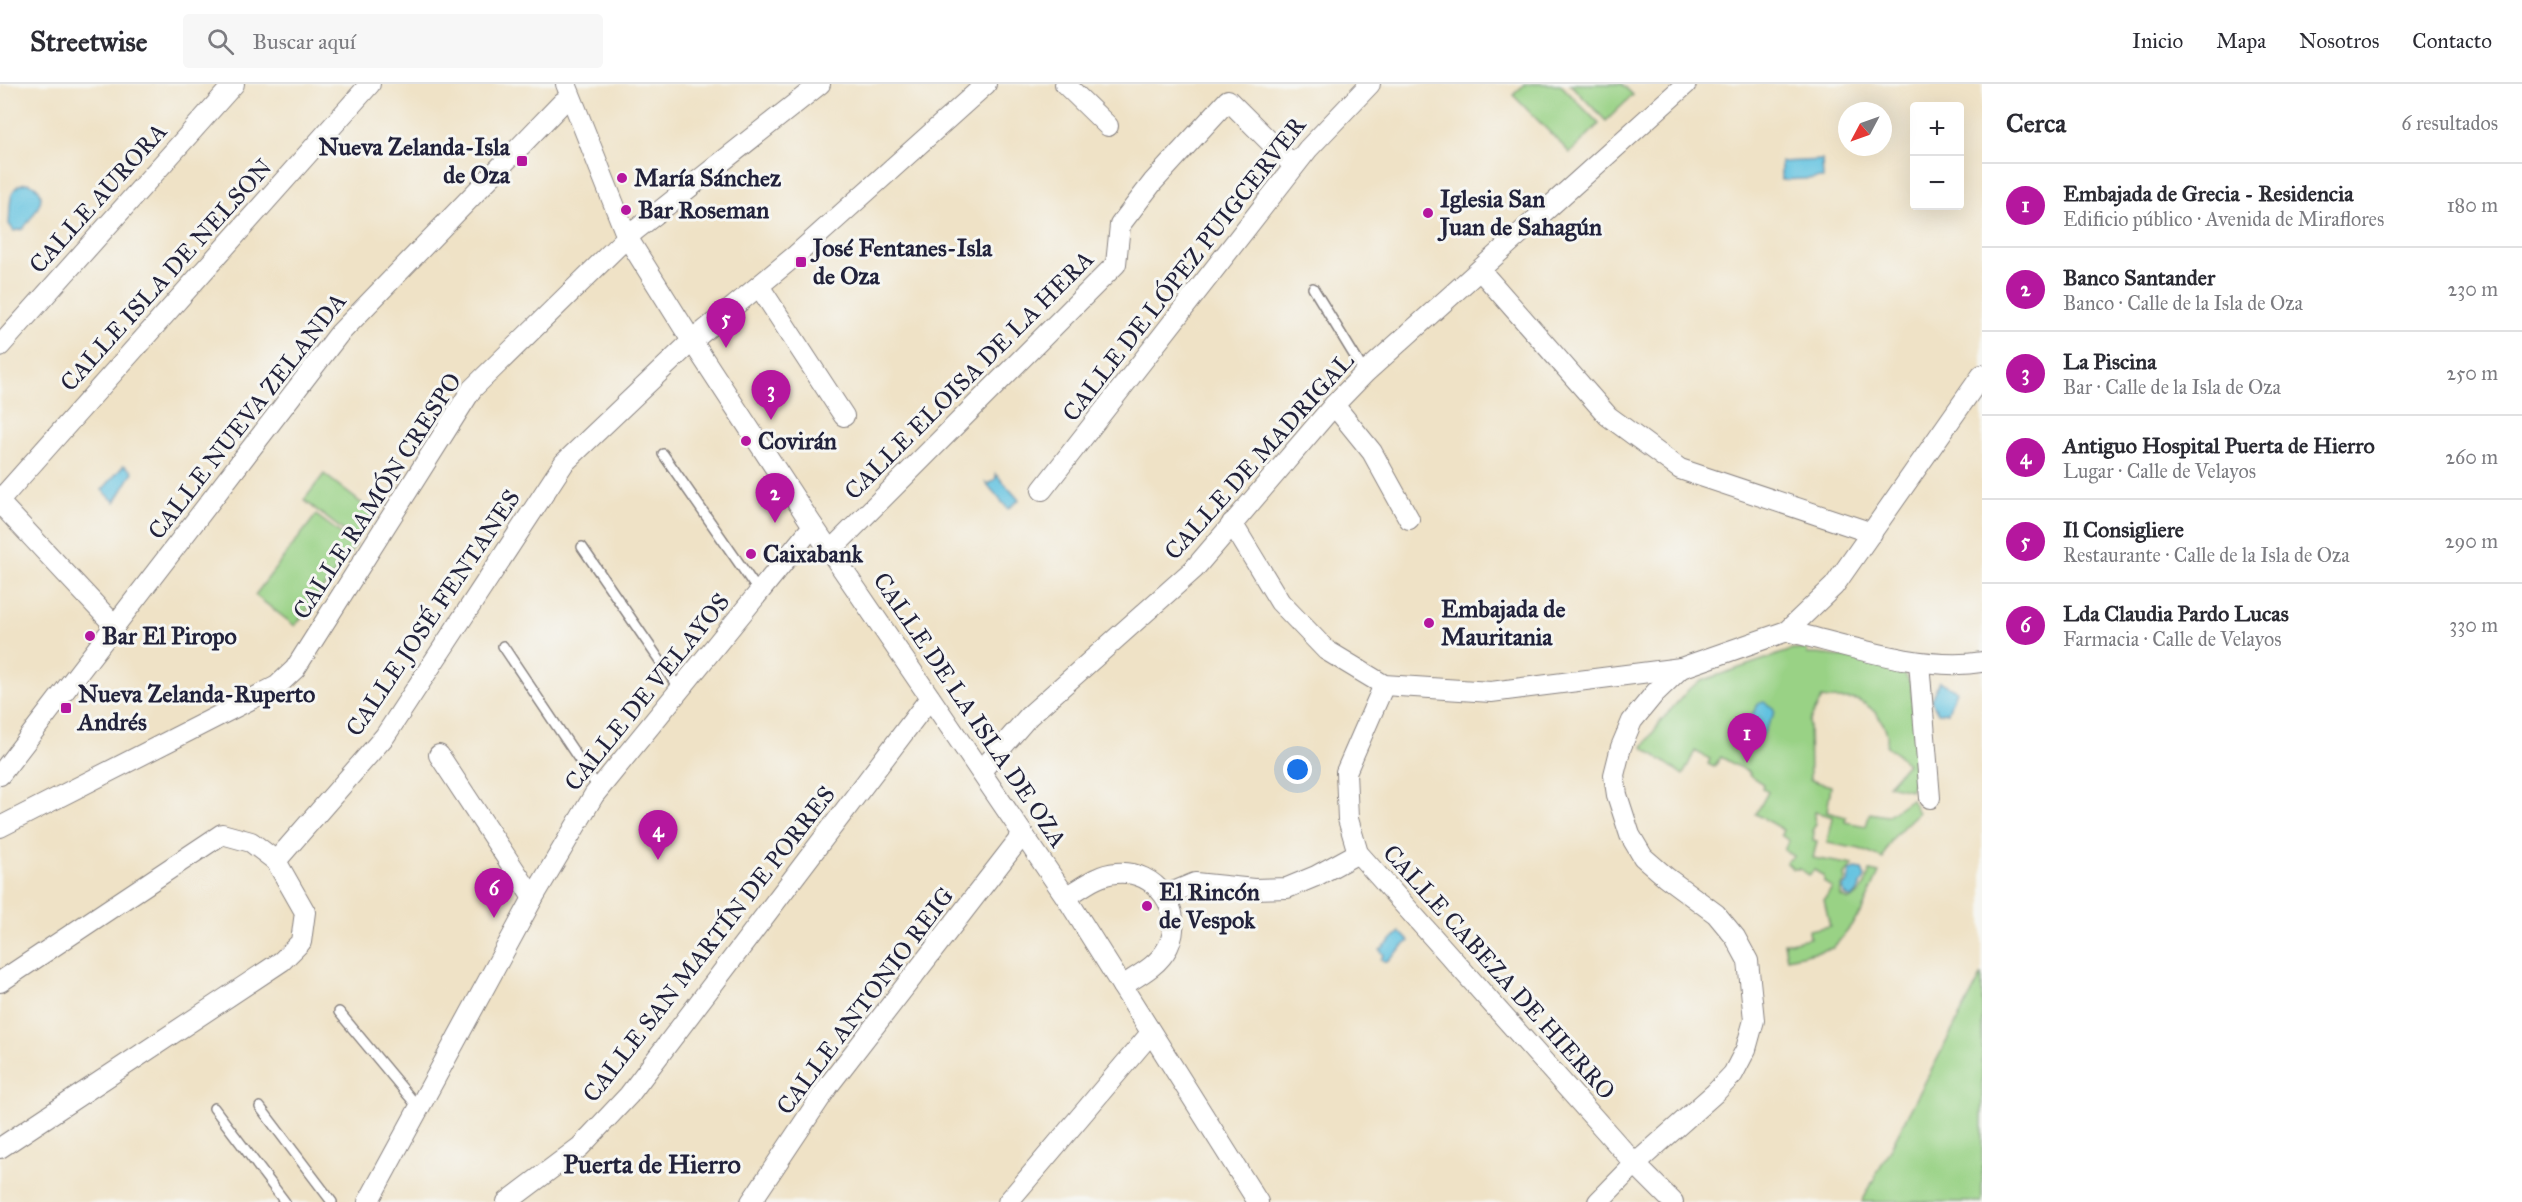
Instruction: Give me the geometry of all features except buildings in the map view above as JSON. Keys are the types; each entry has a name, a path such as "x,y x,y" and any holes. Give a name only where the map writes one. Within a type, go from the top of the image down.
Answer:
{"street":[{"name":"CALLE AURORA","path":"0,346 234,84"},
{"name":"CALLE ISLA DE NELSON","path":"0,502 370,84"},
{"name":"CALLE RAMÓN CRESPO","path":"0,827 277,686 295,669 472,390 627,237 820,84"},
{"name":"CALLE JOSÉ FENTANES","path":"276,861 385,736 564,463 692,341 759,286 986,84"},
{"path":"1065,84 1108,126"},
{"name":"CALLE DE LÓPEZ PUIGCERVER","path":"1042,490 1308,148 1370,84"},
{"name":"CALLE DE MADRIGAL","path":"981,771 1029,716 1194,569 1334,405 1365,373 1686,84"},
{"name":"CALLE DE LA ISLA DE OZA","path":"569,91 627,237 813,526 1066,897 1258,1202"},
{"name":"CALLE NUEVA ZELANDA","path":"4,760 115,626 339,334 563,102 569,91"},
{"name":"CALLE ELOISA DE LA HERA","path":"830,550 1116,264 1120,225 1153,182 1228,100 1294,166"},
{"path":"1480,270 1608,416 1680,469 1872,533"},
{"path":"759,286 844,416"},
{"path":"1232,523 1280,602 1326,650 1384,684 1491,692 1681,668 1787,631 1834,586 1982,375"},
{"path":"1334,405 1371,452 1409,519"},
{"path":"0,502 115,626"},
{"name":"CALLE DE VELAYOS","path":"368,1202 533,898 599,789 813,526"},
{"path":"1787,631 1918,662 1964,665 1982,662"},
{"path":"1918,662 1930,798"},
{"path":"1598,1202 1635,1164 1715,1093 1733,1074 1746,1049 1754,1020 1748,961 1735,937 1716,914 1643,857 1630,835 1617,795 1614,775 1621,747 1632,721 1655,693 1681,668"},
{"name":"CALLE CABEZA DE HIERRO","path":"1384,684 1346,772 1348,819 1358,853 1635,1164 1673,1202"},
{"name":"CALLE SAN MARTÍN DE PORRES","path":"507,1202 580,1147 629,1095 930,698"},
{"path":"439,755 533,898"},
{"path":"0,982 222,834 251,842 276,861 305,912 301,942 282,961 0,1148"},
{"name":"CALLE ANTONIO REIG","path":"751,1202 829,1085 1023,834"},
{"path":"1166,895 1195,883 1254,889 1287,888 1316,876 1358,853"},
{"path":"1066,897 1094,880 1115,873 1139,876 1151,882 1166,895 1171,914 1172,935 1168,948 1152,967 1122,986"},
{"path":"1008,1202 1151,1033"}],"lane":[{"path":"1313,288 1365,373"},
{"path":"663,454 759,592"},
{"path":"582,547 680,690"},
{"path":"503,646 599,789"},
{"path":"339,1012 418,1107"},
{"path":"260,1107 332,1202"},
{"path":"214,1108 285,1202"}],"green space":[{"path":"1525,84 1560,84 1599,124 1570,153 1513,95"},
{"path":"1570,84 1622,84 1633,95 1606,121"},
{"path":"324,474 374,513 354,539 304,500"},
{"path":"316,515 356,545 295,626 255,595"},
{"path":"1807,649 1807,654 1882,664 1900,671 1911,685 1919,772 1910,790 1888,785 1907,763 1886,745 1886,732 1876,713 1856,700 1822,698 1809,722 1810,780 1831,786 1827,812 1846,817 1845,822 1866,826 1870,813 1887,816 1911,799 1918,813 1892,839 1883,859 1860,849 1827,843 1833,817 1815,812 1816,824 1812,831 1814,832 1813,840 1817,841 1813,858 1853,865 1845,875 1846,880 1841,887 1841,896 1849,900 1854,898 1863,888 1870,871 1879,873 1861,913 1833,948 1787,958 1784,943 1810,938 1809,930 1830,926 1824,900 1832,888 1824,882 1824,876 1814,870 1809,875 1800,869 1793,869 1786,862 1794,856 1784,850 1789,841 1781,835 1783,830 1756,814 1768,792 1762,788 1763,784 1749,775 1750,773 1721,757 1714,767 1708,764 1710,759 1695,751 1683,775 1643,747 1661,721 1689,689 1701,681 1792,650"},
{"path":"1982,974 1982,1202 1862,1202"}],"water":[{"path":"1822,160 1823,178 1781,180 1781,162"},
{"path":"28,183 36,187 41,198 36,211 23,229 14,231 9,224 11,197 16,187"},
{"path":"124,465 133,472 115,502 102,490"},
{"path":"996,474 1019,500 1008,509 986,483 989,484 996,478"},
{"path":"1939,681 1956,690 1948,712 1938,713 1931,700"},
{"path":"1764,702 1775,712 1761,738 1757,739 1747,734 1744,728 1759,703"},
{"path":"1862,870 1865,877 1852,898 1844,893 1843,887 1848,883 1850,871"},
{"path":"1400,932 1409,941 1387,961 1384,961 1381,959 1384,955 1380,950"}],"place":[{"name":"Nueva Zelanda-Isla de Oza","path":"522,161"},
{"name":"María Sánchez","path":"622,178"},
{"name":"Bar Roseman","path":"626,210"},
{"name":"Iglesia San Juan de Sahagún","path":"1428,213"},
{"name":"José Fentanes-Isla de Oza","path":"801,262"},
{"name":"Il Consigliere","path":"726,348"},
{"name":"La Piscina","path":"771,420"},
{"name":"Covirán","path":"746,441"},
{"name":"Banco Santander","path":"775,523"},
{"name":"Caixabank","path":"751,554"},
{"name":"Embajada de Mauritania","path":"1429,623"},
{"name":"Bar El Piropo","path":"90,636"},
{"name":"Nueva Zelanda-Ruperto Andrés","path":"66,708"},
{"name":"Embajada de Grecia - Residencia","path":"1747,763"},
{"name":"Antiguo Hospital Puerta de Hierro","path":"658,860"},
{"name":"El Rincón de Vespok","path":"1147,906"},
{"name":"Lda Claudia Pardo Lucas","path":"494,918"}],"district":[{"name":"Puerta de Hierro","path":"652,1164"}]}
